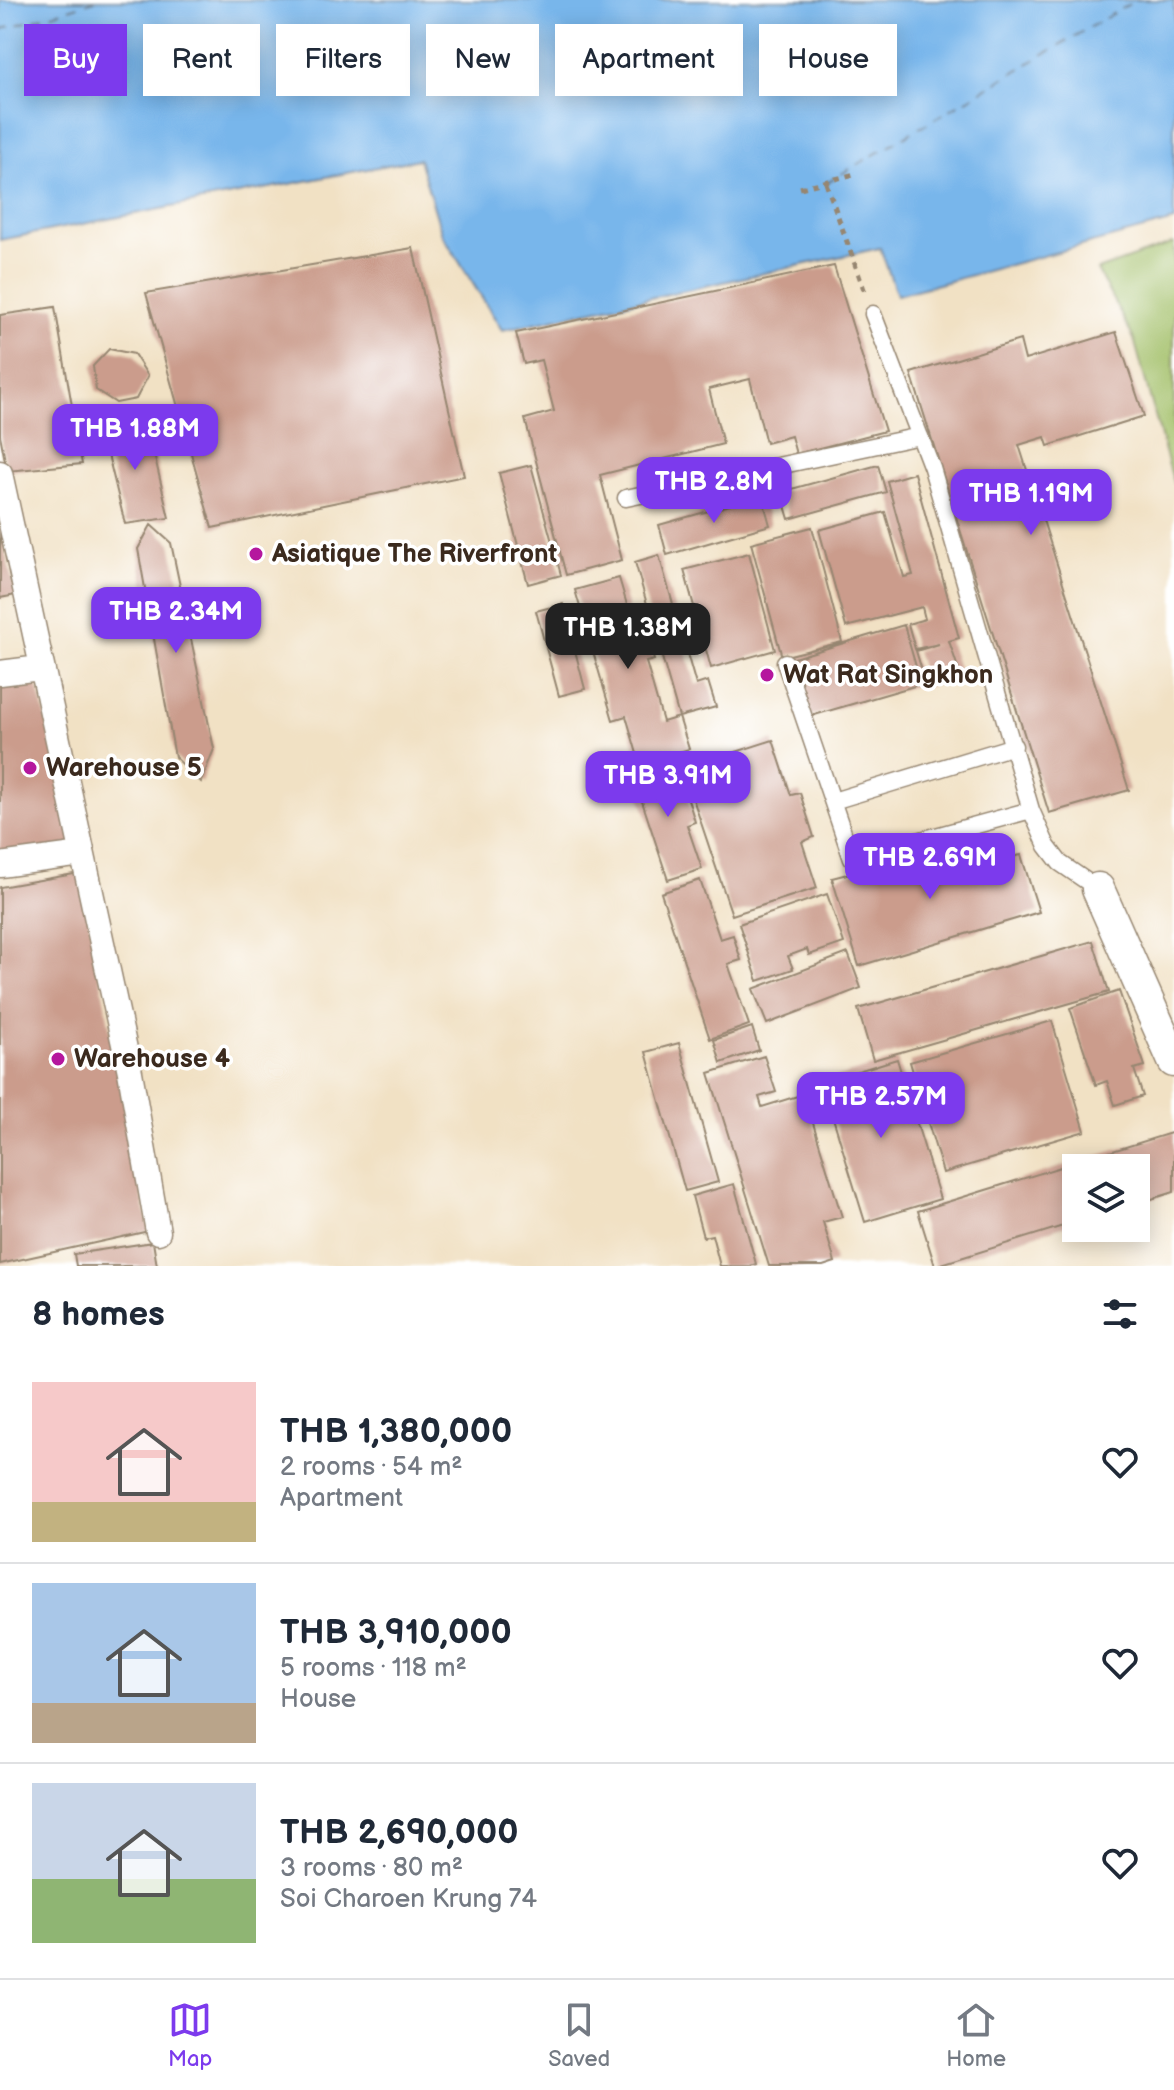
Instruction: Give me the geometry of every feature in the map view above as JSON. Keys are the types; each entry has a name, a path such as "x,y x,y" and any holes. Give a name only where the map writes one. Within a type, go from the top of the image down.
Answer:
{"street":[{"path":"0,473 130,1072 158,1232"},
{"path":"0,673 40,668"},
{"path":"0,865 82,854"},
{"path":"1098,889 1174,1061"}],"lane":[{"path":"873,314 920,436 1031,810 1047,846 1060,863 1098,889"},
{"path":"626,498 920,436"},
{"path":"785,662 852,859 1031,810"},
{"path":"833,801 1014,746"}],"path":[{"path":"800,188 855,174"},
{"path":"826,183 873,314"}],"green space":[{"path":"1174,243 1174,484 1134,339 1097,270"}],"water":[{"path":"0,0 1174,0 1174,221 897,295 880,248 502,330 442,234 419,159 0,240"}],"building":[{"path":"413,248 464,476 212,528 146,293"},
{"path":"834,266 885,431 796,454 791,436 766,443 750,379 709,389 723,444 600,475 622,560 566,575 525,419 554,411 541,360 524,364 516,333"},
{"path":"55,307 82,464 7,471 0,435 0,315"},
{"path":"1116,332 1144,416 1048,446 1045,437 1019,445 1129,790 1049,813 911,373 1020,340 1025,360"},
{"path":"109,349 134,354 148,376 136,399 116,403 96,390 93,366"},
{"path":"146,419 169,518 125,524 101,426"},
{"path":"531,465 561,575 528,584 499,473"},
{"path":"878,465 886,492 789,519 781,492"},
{"path":"914,473 959,638 949,641 961,677 927,687 916,651 939,644 915,649 908,624 925,619 922,607 846,627 819,530 885,512 904,577 913,575 887,481"},
{"path":"762,496 770,525 667,555 659,525"},
{"path":"151,525 171,543 214,749 201,782 175,757 138,549"},
{"path":"812,527 842,642 782,657 751,543"},
{"path":"0,532 16,595 0,598"},
{"path":"749,553 775,650 711,668 684,570"},
{"path":"659,555 696,685 708,681 716,707 679,717 635,562"},
{"path":"619,578 636,635 646,633 654,660 646,662 663,722 679,717 689,749 640,764 626,716 613,720 575,590"},
{"path":"563,604 585,689 559,696 536,611"},
{"path":"904,625 921,684 811,716 794,658"},
{"name":"Warehouse 5","path":"35,676 82,854 0,865 0,682"},
{"path":"773,740 791,795 800,793 814,837 802,842 817,888 732,915 683,769"},
{"path":"668,760 680,798 687,796 695,822 687,825 702,869 668,880 632,771"},
{"path":"966,843 973,849 976,866 1021,855 1039,912 859,966 832,878"},
{"name":"Warehouse 4","path":"80,873 149,1231 0,1264 0,887"},
{"path":"700,880 720,939 733,935 741,960 728,964 749,1025 710,1039 661,893"},
{"path":"827,894 844,943 809,955 807,949 788,956 793,969 758,981 739,924"},
{"path":"1093,941 1109,992 873,1060 858,1009"},
{"path":"848,953 861,988 767,1024 753,989"},
{"path":"1119,991 1145,1066 1134,1069 1143,1096 1115,1105 1107,1081 1096,1085 1070,1008"},
{"path":"1052,1021 1085,1131 943,1173 910,1062"},
{"path":"752,1027 759,1050 721,1063 714,1040"},
{"path":"679,1043 718,1182 685,1191 646,1052"},
{"path":"764,1056 776,1092 759,1097 762,1107 804,1094 842,1217 823,1222 835,1262 823,1266 769,1266 709,1073"},
{"path":"897,1059 940,1199 865,1222 822,1082"},
{"path":"1174,1132 1174,1192 1150,1200 1150,1154 1103,1154"},
{"path":"1062,1167 1062,1226 935,1266 918,1211"},
{"path":"734,1184 756,1264 750,1266 720,1266 712,1235 703,1237 692,1196"},
{"path":"153,1242 157,1266 76,1266 74,1254"}],"ferry route":[{"path":"0,30 98,0"},
{"path":"826,183 1136,0"}],"place":[{"name":"Asiatique The Riverfront","path":"256,554"},
{"name":"Wat Rat Singkhon","path":"767,675"},
{"name":"Warehouse 5","path":"30,768"},
{"name":"Warehouse 4","path":"58,1059"}]}
